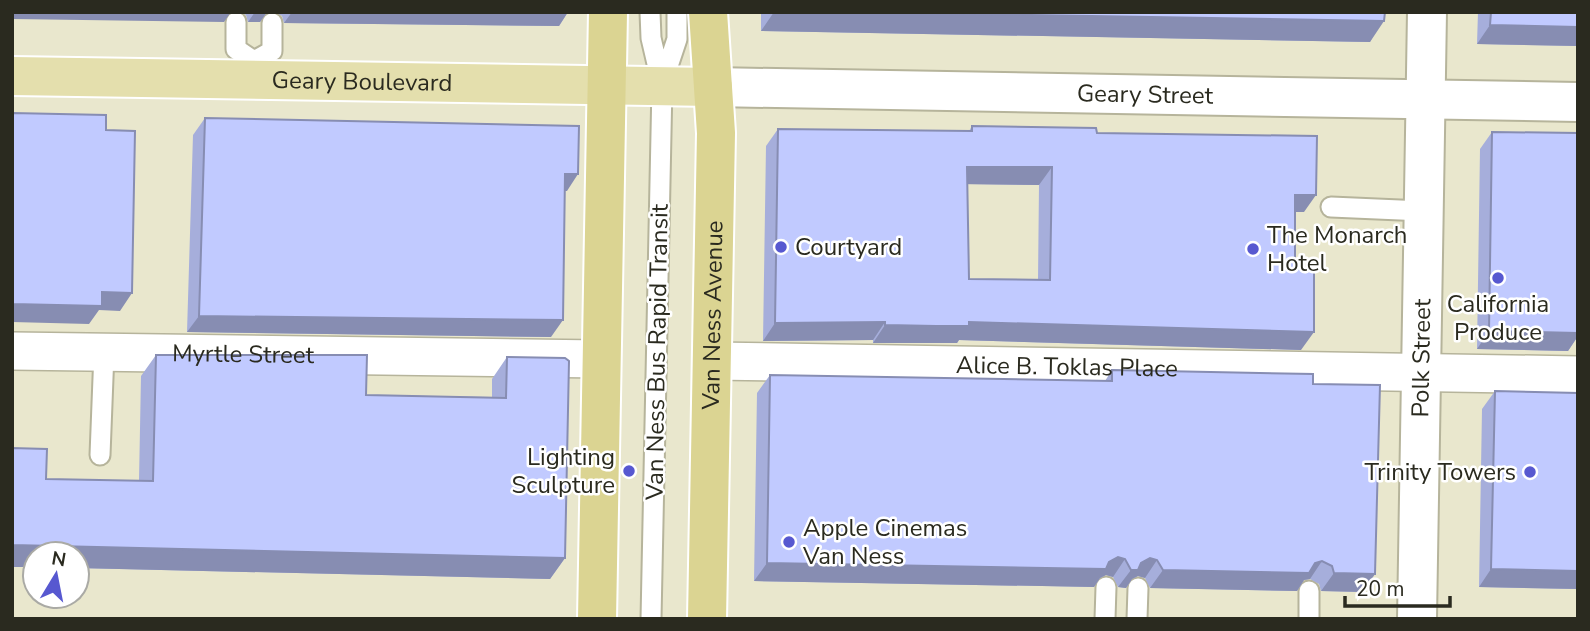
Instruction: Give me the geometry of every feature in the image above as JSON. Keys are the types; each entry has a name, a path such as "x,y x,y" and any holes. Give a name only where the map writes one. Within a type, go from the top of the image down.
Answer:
{"highway":[{"path":"597,619 608,12"},
{"name":"Van Ness Avenue","path":"708,12 716,133 708,619"}],"main road":[{"name":"Polk Street","path":"1417,619 1427,12"},
{"name":"Geary Boulevard","path":"12,76 254,70 713,87"},
{"name":"Geary Street","path":"713,87 1578,102"}],"street":[{"name":"Myrtle Street","path":"12,351 601,359"},
{"name":"Alice B. Toklas Place","path":"713,361 1420,372"},
{"path":"1420,372 1578,375"}],"lane":[{"name":"Van Ness Bus Rapid Transit","path":"650,12 651,38 662,85 651,619"},
{"name":"Van Ness Bus Rapid Transit","path":"662,85 677,38 677,12"},
{"path":"236,22 236,49 254,70 272,51 272,23"},
{"path":"1331,207 1423,211"},
{"path":"100,455 104,352"},
{"path":"1105,619 1106,587"},
{"path":"1138,588 1138,619"},
{"path":"1309,591 1309,619"}],"building":[{"path":"864,12 1385,12 1384,21"},
{"path":"1491,12 1578,12 1578,27 1490,25"},
{"path":"12,113 106,115 106,130 135,131 132,293 102,292 102,306 12,304"},
{"path":"205,118 579,126 578,174 565,174 563,320 199,316"},
{"path":"972,126 1096,128 1097,133 1317,136 1316,195 1295,195 1295,268 1314,269 1314,332 969,322 969,326 885,325 885,322 775,323 778,129 972,131","holes":["967,167 1052,167 1050,280 969,279"]},
{"path":"1492,132 1578,133 1578,333 1489,331"},
{"path":"156,355 367,355 366,395 506,398 507,357 565,358 569,361 565,558 91,547 91,540 21,540 21,545 12,545 12,448 47,449 46,479 153,481"},
{"path":"1112,370 1313,374 1313,384 1380,385 1375,574 1334,573 1332,566 1322,561 1315,563 1309,573 1163,570 1157,560 1150,558 1141,563 1138,570 1131,570 1125,559 1118,557 1109,562 1106,569 767,563 770,375 1112,381"},
{"name":"Trinity Towers","path":"1495,391 1578,393 1578,571 1491,569"}],"place":[{"name":"Courtyard","path":"781,247"},
{"name":"The Monarch Hotel","path":"1253,249"},
{"name":"California Produce","path":"1498,278"},
{"name":"Lighting Sculpture","path":"629,471"},
{"name":"Trinity Towers","path":"1530,472"},
{"name":"Apple Cinemas Van Ness","path":"789,542"}]}
